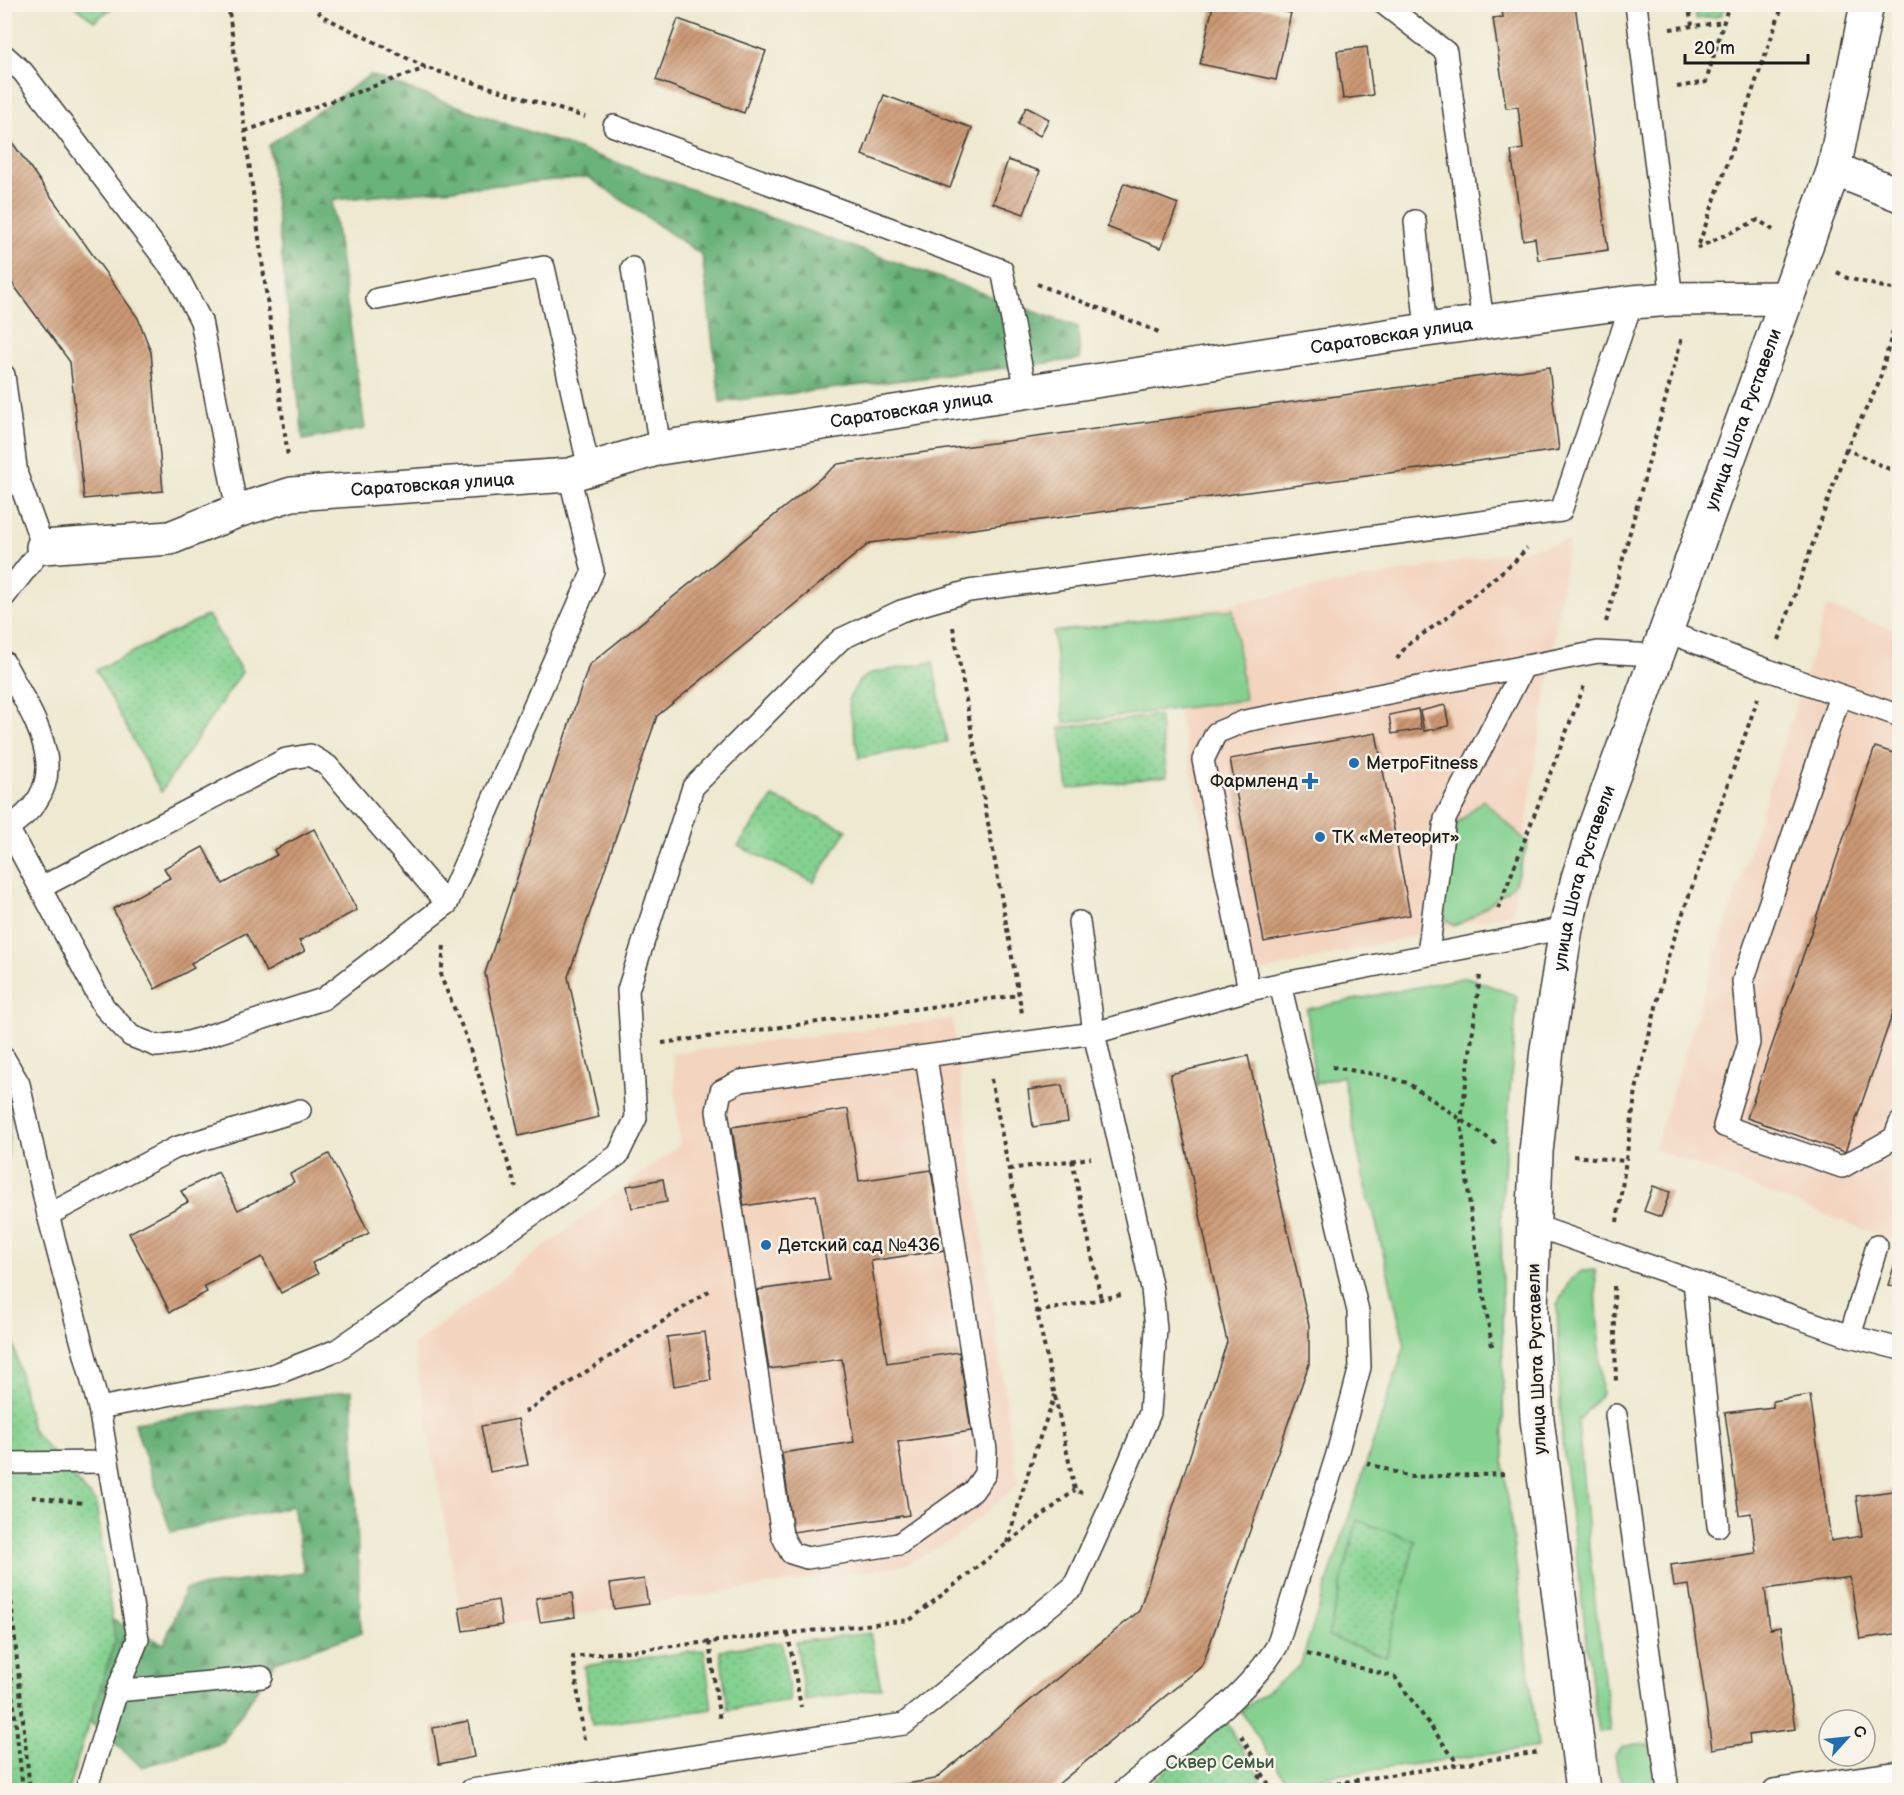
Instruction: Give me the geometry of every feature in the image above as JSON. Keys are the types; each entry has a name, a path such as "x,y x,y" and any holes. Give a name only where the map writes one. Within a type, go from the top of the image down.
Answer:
{"street":[{"name":"улица Шота Руставели","path":"1583,1791 1537,1419 1532,1311 1536,1152 1566,928 1578,878 1591,838 1834,169 1867,4"},
{"path":"1834,169 1899,195"},
{"name":"Саратовская улица","path":"43,547 170,538 237,511 292,494 579,472 660,448 1426,330 1632,302 1672,299 1787,298"}],"lane":[{"path":"1384,4 1446,52 1484,322"},
{"path":"1636,4 1672,299"},
{"path":"4,55 23,72 178,277 201,321 237,511"},
{"path":"614,126 1002,270 1026,391"},
{"path":"1415,221 1426,330"},
{"path":"4,662 43,739 48,763 46,784 35,806 6,829 104,1007 131,1036 157,1046 189,1042 323,999 447,904 593,571 579,472 544,267 377,299"},
{"path":"632,268 660,448"},
{"path":"99,1408 273,1375 337,1350 618,1155 636,1118 628,990 693,787 841,639 901,611 969,591 1561,512 1632,302"},
{"path":"4,375 17,475 43,547 4,597"},
{"path":"1249,990 1203,760 1216,734 1245,721 1598,652 1661,643 1768,670 1899,716"},
{"path":"1428,954 1445,819 1524,666"},
{"path":"1840,696 1743,981 1749,1043 1724,1126 1842,1167 1894,1138 1899,1123"},
{"path":"40,888 286,759 310,756 328,766 447,904"},
{"path":"471,1791 904,1724 1074,1586 1150,1413 1156,1329 1152,1289 1094,1033 1079,922"},
{"path":"926,1057 986,1450 985,1474 973,1491 899,1544 807,1558 791,1553 782,1535 717,1111 721,1091 741,1081 1094,1033 1249,990 1566,928"},
{"path":"1124,1791 1224,1706 1264,1666 1277,1646 1337,1454 1360,1367 1358,1311 1280,984"},
{"path":"4,1058 19,1084 48,1215 99,1408 138,1639 117,1691 86,1791"},
{"path":"48,1215 175,1148 300,1110"},
{"path":"1533,1225 1850,1336 1899,1349"},
{"path":"1850,1336 1877,1246"},
{"path":"1694,1281 1718,1526"},
{"path":"1616,1415 1668,1791"},
{"path":"4,1463 108,1462"},
{"path":"117,1691 262,1677"},
{"path":"1774,1791 1870,1783 1899,1772"}],"path":[{"path":"228,4 292,494"},
{"path":"312,4 322,16 427,68 614,126"},
{"path":"1688,4 1692,25"},
{"path":"1647,93 1706,82 1730,4"},
{"path":"1640,34 1724,22"},
{"path":"245,131 427,68"},
{"path":"1002,270 1164,334"},
{"path":"1616,1415 1613,1254 1636,1090 1669,953 1846,448 1878,385 1899,305"},
{"path":"1846,448 1899,474"},
{"path":"1379,695 1389,669 1407,645 1450,615 1516,560 1561,512"},
{"path":"948,597 1027,1042"},
{"path":"447,904 441,976 465,1034 526,1218"},
{"path":"632,1047 1019,995"},
{"path":"985,1049 1075,1490"},
{"path":"1297,1061 1380,1075 1408,1083 1503,1148 1626,1161"},
{"path":"1009,1169 1122,1153"},
{"path":"1072,1160 1101,1299"},
{"path":"525,1413 741,1270"},
{"path":"1037,1312 1152,1289"},
{"path":"1007,1543 1055,1395"},
{"path":"1337,1454 1410,1477 1509,1474"},
{"path":"1075,1490 1110,1507"},
{"path":"588,1772 573,1657 910,1620 1075,1490"},
{"path":"27,1497 115,1507"},
{"path":"4,1530 30,1791"},
{"path":"4,1615 22,1791"},
{"path":"788,1634 806,1738"},
{"path":"709,1642 724,1751"},
{"path":"1277,1646 1395,1677 1458,1764"},
{"path":"1224,1706 1272,1791"},
{"path":"1292,1791 1549,1750"},
{"path":"1253,1791 1262,1772"}],"shaded area":[{"path":"1569,541 1513,913 1236,977 1158,617"},
{"path":"1827,607 1899,631 1899,1243 1654,1149"},
{"name":"Детский сад №436","path":"952,1019 1018,1485 954,1539 905,1565 464,1631 413,1345 680,1145 672,1053"}],"green space":[{"path":"1694,4 1725,5 1721,16 1696,19"},
{"path":"73,5 116,5 94,21"},
{"path":"370,75 1078,327 1080,359 720,402 702,255 588,177 332,200 365,429 303,440 269,145"},
{"path":"1233,609 1245,700 1064,723 1053,632"},
{"path":"208,615 242,672 161,792 96,670"},
{"path":"933,662 947,742 859,758 848,700 859,681 871,673"},
{"path":"1159,715 1167,776 1068,789 1060,728"},
{"path":"773,797 847,830 814,882 738,846"},
{"path":"1483,800 1528,843 1514,885 1471,918 1454,926 1443,917 1446,834"},
{"path":"1467,977 1517,996 1501,1215 1504,1466 1538,1747 1287,1782 1241,1711 1300,1666 1405,1345 1373,1210 1368,1201 1343,1076 1315,1084 1307,1009"},
{"path":"4,1089 11,1103 5,1196"},
{"path":"1595,1270 1602,1394 1578,1421 1590,1558 1610,1731 1598,1732 1561,1431 1557,1305 1570,1280 1582,1271"},
{"path":"4,1299 32,1430 96,1503 115,1640 68,1790 5,1790"},
{"path":"352,1390 361,1633 275,1662 222,1743 142,1767 36,1676 70,1600 164,1644 185,1589 304,1572 293,1506 171,1532 134,1423"},
{"path":"1357,1520 1415,1541 1386,1657 1328,1636"},
{"path":"870,1633 881,1688 805,1701 796,1642"},
{"path":"782,1642 790,1701 728,1710 720,1650"},
{"path":"704,1650 712,1709 592,1725 584,1666"},
{"name":"Сквер Семьи","path":"1226,1721 1265,1790 1143,1790"},
{"path":"1635,1744 1650,1745 1660,1778 1648,1787 1624,1786 1618,1772 1615,1755 1622,1747"}],"building":[{"path":"1501,4 1575,4 1608,250 1538,260 1535,238 1523,240 1511,151 1523,149 1518,107 1506,108 1493,18 1503,17"},
{"path":"1213,5 1250,5 1291,13 1276,80 1200,64"},
{"path":"678,19 766,51 744,113 656,80"},
{"path":"1367,47 1373,95 1343,99 1337,51"},
{"path":"884,95 972,128 950,188 862,155"},
{"path":"1026,107 1049,119 1040,136 1018,124"},
{"path":"4,131 138,318 151,352 163,491 84,499 70,362 4,272"},
{"path":"1008,160 1040,171 1024,214 993,203"},
{"path":"1124,183 1178,204 1161,248 1107,227"},
{"path":"1549,367 1559,450 870,543 657,716 568,977 599,1117 519,1136 485,973 589,665 838,464"},
{"path":"1445,705 1449,726 1424,731 1420,711"},
{"path":"1418,709 1421,729 1392,734 1389,715"},
{"name":"ТК «Метеорит»","path":"1376,733 1410,915 1264,942 1230,759"},
{"path":"1875,747 1900,755 1900,992 1845,1152 1747,1118"},
{"path":"314,829 357,910 299,941 305,951 266,972 246,933 191,963 194,968 155,989 113,909 170,878 164,868 203,847 223,884 277,855 274,850"},
{"path":"1248,1056 1309,1325 1309,1364 1202,1666 1051,1790 872,1790 935,1779 1139,1611 1227,1342 1170,1074"},
{"path":"1062,1085 1068,1122 1033,1127 1028,1090"},
{"path":"848,1109 859,1181 931,1170 944,1250 871,1261 887,1363 959,1352 971,1431 898,1442 909,1515 793,1532 782,1453 854,1442 842,1359 769,1369 757,1290 829,1280 816,1195 744,1206 732,1127"},
{"path":"329,1154 369,1233 312,1263 318,1274 281,1293 262,1257 204,1286 207,1292 170,1312 129,1233 188,1202 181,1191 218,1172 238,1210 294,1182 290,1174"},
{"path":"663,1179 667,1202 632,1208 627,1186"},
{"path":"1653,1186 1670,1192 1661,1217 1644,1211"},
{"path":"1900,1248 1900,1288 1888,1285"},
{"path":"705,1332 711,1380 674,1386 667,1337"},
{"path":"1810,1395 1831,1541 1862,1536 1856,1496 1900,1490 1900,1633 1860,1639 1850,1577 1765,1589 1770,1629 1781,1627 1795,1729 1749,1735 1750,1743 1712,1749 1689,1585 1674,1587 1671,1565 1756,1553 1751,1513 1739,1515 1725,1413 1773,1407 1773,1401"},
{"path":"518,1419 528,1465 490,1472 481,1426"},
{"path":"644,1579 648,1604 614,1609 610,1584"},
{"path":"572,1593 575,1617 540,1622 536,1598"},
{"path":"498,1600 502,1625 463,1631 459,1607"},
{"path":"468,1721 474,1757 439,1764 433,1728"}],"place":[{"name":"МетроFitness","path":"1354,763"},
{"name":"Фармленд","path":"1310,781"},
{"name":"ТК «Метеорит»","path":"1320,837"},
{"name":"Детский сад №436","path":"766,1245"}]}
